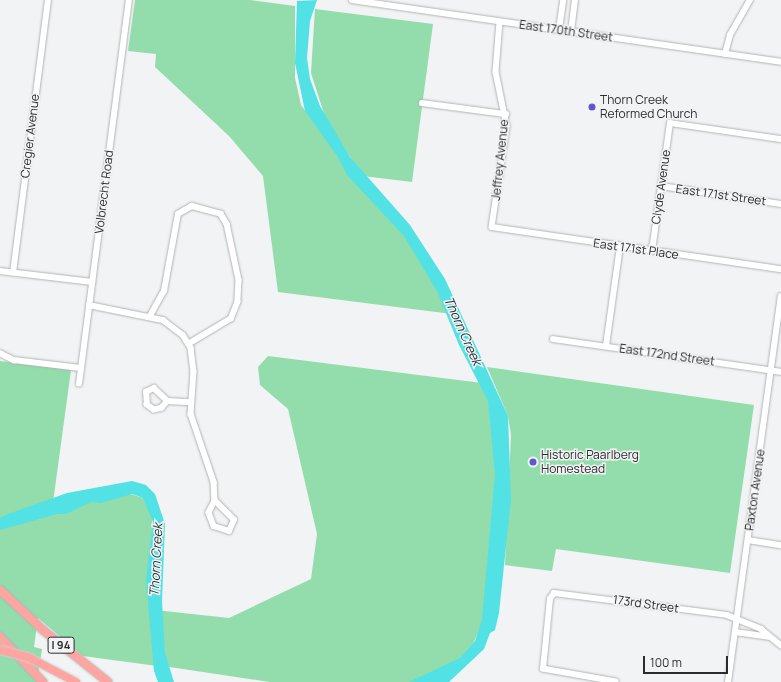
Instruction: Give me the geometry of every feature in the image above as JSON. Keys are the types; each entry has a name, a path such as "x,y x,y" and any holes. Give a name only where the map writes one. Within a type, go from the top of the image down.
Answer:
{"highway":[{"name":"I 94","path":"0,590 43,630 108,682"},
{"path":"0,637 43,682"},
{"path":"0,650 28,657 76,682"}],"street":[{"name":"Cregier Avenue","path":"13,273 48,0"},
{"name":"Volbrecht Road","path":"79,384 129,0"},
{"name":"East 170th Street","path":"353,0 781,62"},
{"path":"559,30 563,0"},
{"path":"571,32 575,0"},
{"path":"725,54 730,35 750,0"},
{"name":"Jeffrey Avenue","path":"492,227 506,114 496,72 500,22"},
{"path":"422,103 506,114"},
{"name":"Clyde Avenue","path":"652,251 670,123 781,139"},
{"name":"East 171st Street","path":"661,186 781,204"},
{"path":"150,316 162,298 176,221 186,208 207,208 225,218 239,287 231,319 189,344"},
{"name":"East 171st Place","path":"492,227 781,270"},
{"path":"606,346 620,246"},
{"path":"0,271 92,282"},
{"name":"Paxton Avenue","path":"728,682 781,297"},
{"path":"89,305 150,316 174,326 189,344 194,371 190,402 193,426 213,473 215,501 234,520 229,531 214,526 209,508 215,501"},
{"name":"East 172nd Street","path":"553,339 781,372"},
{"path":"0,353 14,360 81,368"},
{"path":"168,402 154,388 146,392 147,405 154,410 162,408 168,402 190,402"},
{"path":"748,540 781,545"},
{"name":"173rd Street","path":"616,682 543,669 550,599 554,593 736,619 761,629 781,645"},
{"path":"735,632 770,637"}],"green space":[{"path":"135,0 250,0 295,6 295,78 301,105 348,168 386,209 438,282 452,314 278,292 263,176 229,136 155,67 156,54 128,51"},
{"path":"315,9 433,24 412,182 363,176 327,123 311,73"},
{"path":"268,356 490,384 499,405 490,605 473,644 456,663 417,682 270,682 163,666 155,610 229,618 311,579 317,534 288,409 260,385 258,367"},
{"path":"0,361 71,370 52,510 0,520"},
{"path":"487,367 754,405 730,573 556,549 552,571 505,565 511,435 508,416"},
{"path":"124,492 143,498 152,514 157,666 83,656 38,618 34,647 42,649 37,682 0,682 0,527"}],"water":[{"name":"Thorn Creek","path":"317,0 310,21 307,58 310,79 320,106 350,157 410,225 445,279 508,416 511,499 499,613 495,630 490,633 484,649 449,682 409,682 460,658 475,641 482,620 495,474 488,401 459,345 437,291 404,236 347,175 338,157 305,111 295,63 297,1"},
{"name":"Thorn Creek","path":"132,481 146,485 155,494 165,524 162,601 165,653 174,682 158,682 154,671 146,579 153,522 143,498 132,494 101,503 91,502 66,514 57,514 0,530 0,518 11,513 67,493"}],"place":[{"name":"Thorn Creek Reformed Church","path":"592,107"},
{"name":"Historic Paarlberg Homestead","path":"533,462"}]}
